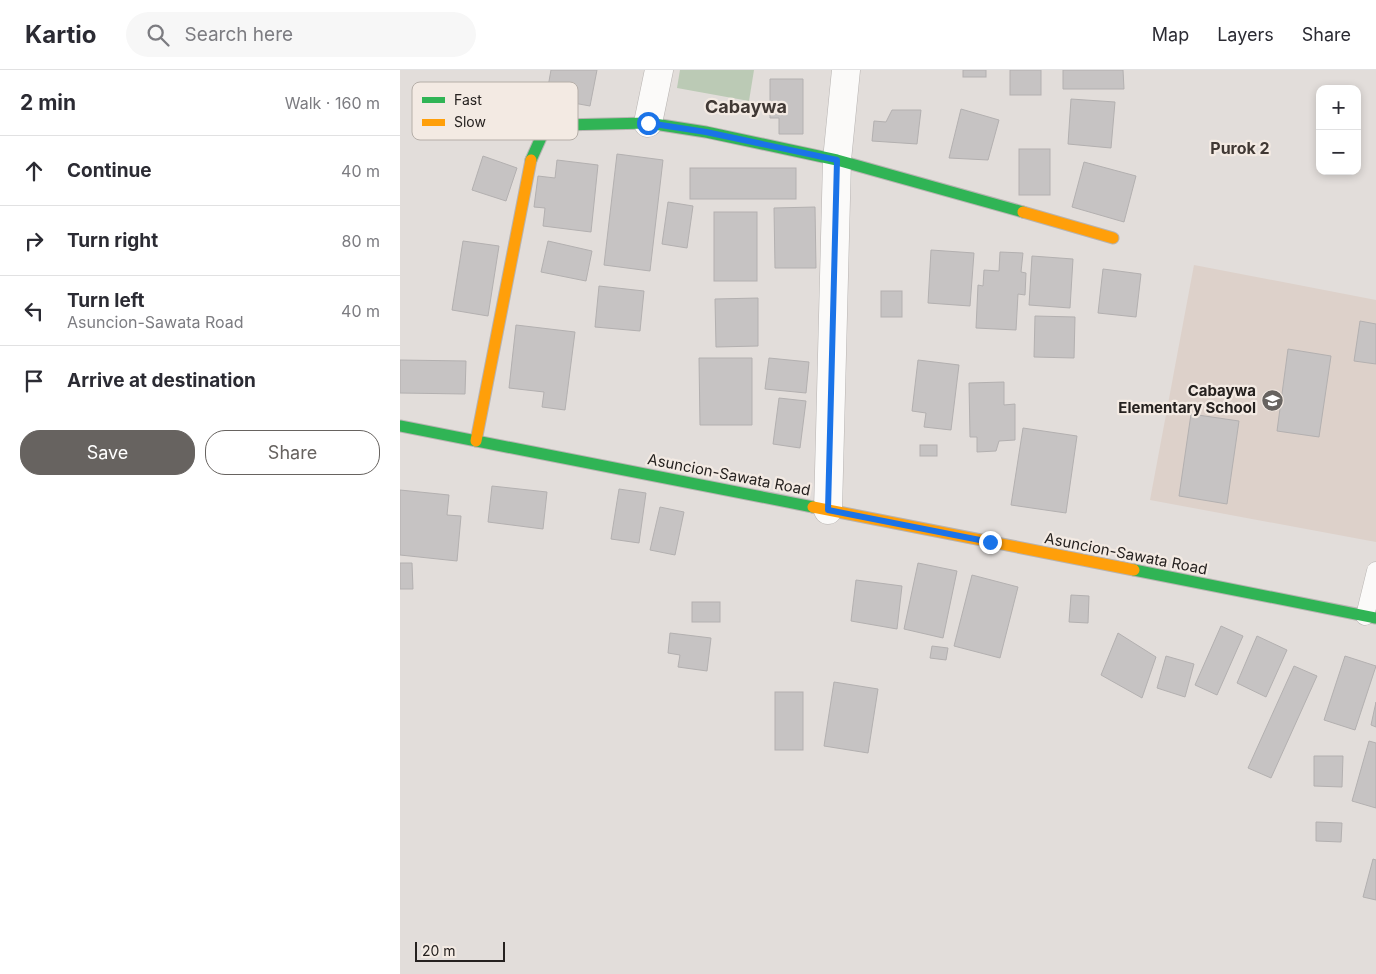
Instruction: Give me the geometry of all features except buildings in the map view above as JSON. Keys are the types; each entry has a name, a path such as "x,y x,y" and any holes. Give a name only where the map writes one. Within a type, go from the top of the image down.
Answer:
{"main road":[{"path":"578,125 648,123 706,132 837,160 1114,238"},
{"path":"476,441 537,140"},
{"name":"Asuncion-Sawata Road","path":"400,426 1371,617"}],"street":[{"path":"648,123 659,70"},
{"path":"828,510 837,160 846,70"}],"lane":[{"path":"1371,617 1376,571"}],"shaded area":[{"name":"Cabaywa Elementary School","path":"1194,265 1376,300 1376,542 1150,500"}],"green space":[{"path":"680,70 754,70 749,101 677,88"}],"traffic: fast":[{"path":"578,125 648,123 706,132 837,160 1023,212"},
{"path":"531,160 540,140"},
{"path":"400,426 813,507"},
{"path":"1134,570 1376,618"}],"traffic: slow":[{"path":"476,441 531,160"},
{"path":"1023,212 1113,238"},
{"path":"813,507 1134,570"}],"place":[{"name":"Cabaywa Elementary School","path":"1272,400"}],"district":[{"name":"Cabaywa","path":"746,107"},
{"name":"Purok 2","path":"1240,148"}],"route":[{"path":"648,123 706,132 837,160 828,510 990,542"}]}
